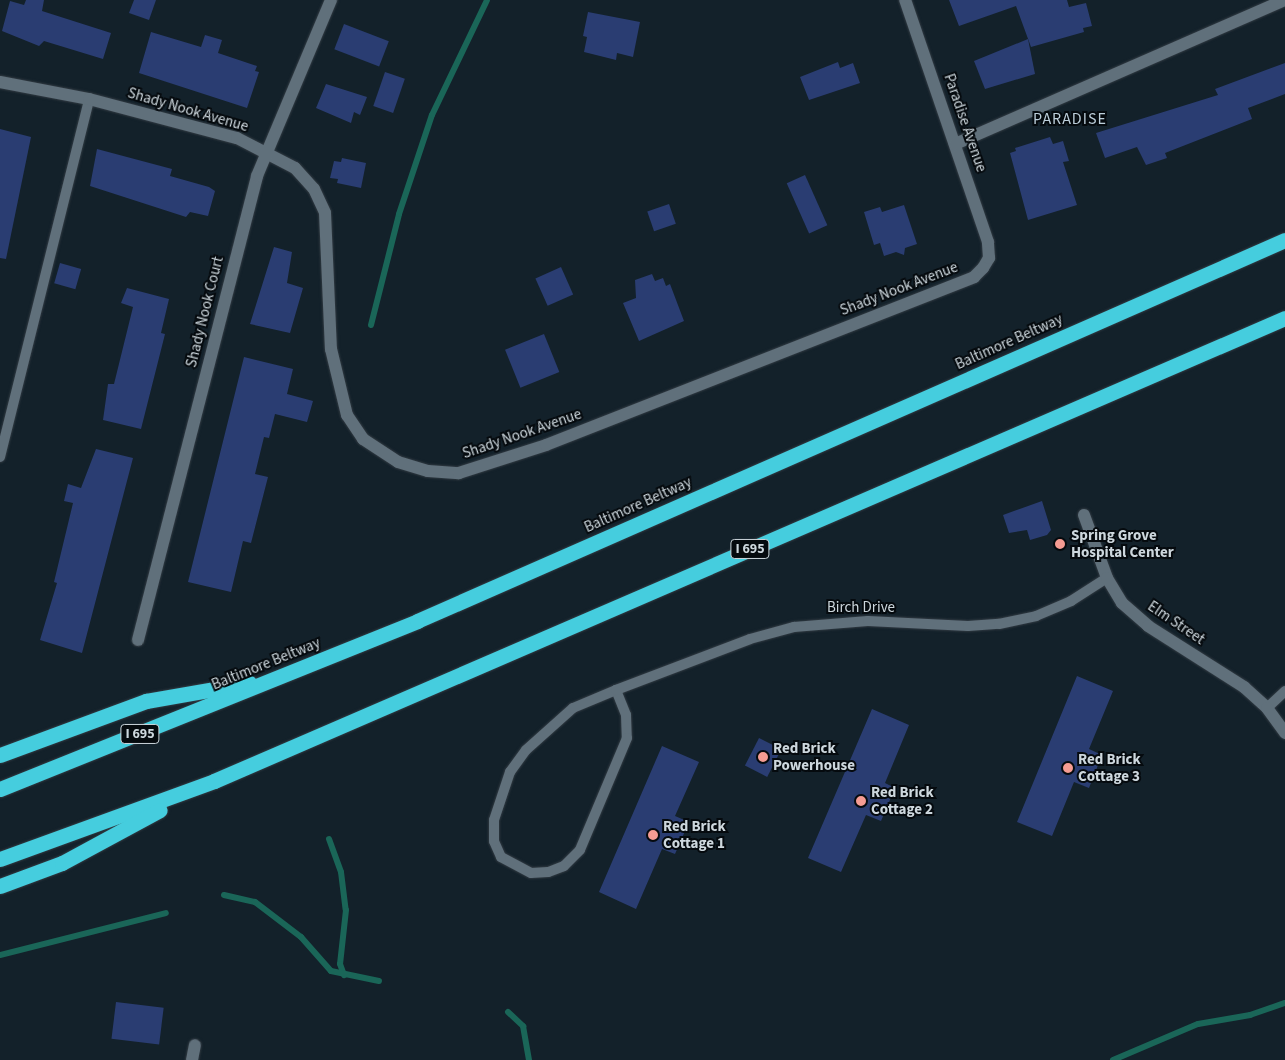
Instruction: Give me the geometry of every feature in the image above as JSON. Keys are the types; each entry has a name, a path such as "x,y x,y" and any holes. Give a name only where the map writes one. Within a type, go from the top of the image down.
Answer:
{"highway":[{"name":"Baltimore Beltway","path":"0,790 280,678 1285,240"},
{"name":"I 695","path":"0,859 214,781 1285,318"},
{"path":"0,755 146,701 280,678"},
{"path":"0,886 62,863 214,781"}],"street":[{"name":"Shady Nook Court","path":"138,640 257,176 330,0"},
{"name":"Paradise Avenue","path":"905,0 988,242 989,258"},
{"path":"955,144 1285,0"},
{"name":"Shady Nook Avenue","path":"0,82 90,99 237,138 268,152 295,168 314,189 325,213 331,349 347,415 363,439 379,452 428,471 459,472 546,445 974,277 989,258"},
{"name":"Elm Street","path":"1084,515 1107,578 1122,604 1148,626 1226,674 1267,708 1285,732"},
{"path":"192,1060 195,1045"}],"lane":[{"path":"0,457 90,99"},
{"name":"Birch Drive","path":"616,690 626,715 627,738 580,850 564,866 548,872 531,873 501,857 494,841 494,820 510,772 520,757 548,727 573,708 616,690 750,639 794,627 868,621 968,626 999,624 1036,616 1071,601 1107,578"},
{"path":"1267,708 1285,691"}],"building":[{"path":"26,0 44,0 42,11 111,33 103,59 44,41 39,46 2,31 10,1 24,5"},
{"path":"134,0 156,0 149,20 129,13"},
{"path":"949,0 1067,0 1069,7 1086,3 1092,26 1083,28 1084,32 1031,47 1016,6 959,26"},
{"path":"588,12 640,22 633,57 617,53 616,60 584,52 587,37 583,36"},
{"path":"344,24 389,41 379,66 334,49"},
{"path":"151,32 201,47 205,35 222,40 218,53 257,66 255,71 259,72 247,108 139,73"},
{"path":"1028,39 1035,74 985,89 974,61"},
{"path":"838,62 840,68 853,63 860,83 809,100 800,77"},
{"path":"1285,63 1285,94 1248,108 1252,119 1165,153 1167,158 1146,165 1137,147 1105,158 1096,133 1218,95 1215,89"},
{"path":"385,72 405,79 393,113 373,106"},
{"path":"326,84 367,97 360,115 354,112 351,123 316,108"},
{"path":"0,129 31,137 6,259 0,258"},
{"path":"1050,137 1053,144 1063,141 1069,161 1063,162 1077,205 1028,220 1010,153 1016,151 1015,148"},
{"path":"97,149 172,169 170,176 209,187 215,191 208,216 190,212 186,217 90,186"},
{"path":"342,158 366,163 361,188 337,183 338,179 330,178 334,161 341,162"},
{"path":"805,175 827,225 809,233 787,183"},
{"path":"669,204 676,224 654,231 647,211"},
{"path":"904,205 917,244 905,248 904,255 896,252 884,256 880,243 874,245 864,212 880,207 882,212"},
{"path":"274,247 292,252 287,283 303,288 290,333 250,324"},
{"path":"60,263 81,269 75,289 54,283"},
{"path":"561,267 573,294 548,306 535,278"},
{"path":"652,274 655,281 663,278 666,286 670,284 684,321 639,341 623,303 636,298 635,280"},
{"path":"127,288 169,299 161,333 165,334 141,429 103,420 108,384 114,384 133,307 121,303"},
{"path":"544,334 559,372 520,388 505,350"},
{"path":"244,357 293,369 287,394 313,401 307,422 275,414 269,438 264,437 255,474 268,477 251,543 243,541 231,592 188,582"},
{"path":"96,449 133,458 82,653 40,640 57,583 54,582 73,503 64,501 68,484 81,488"},
{"path":"1042,501 1051,530 1047,535 1030,540 1027,530 1009,533 1003,515"},
{"name":"Red Brick Cottage 3","path":"1077,676 1113,691 1089,749 1102,755 1089,788 1074,782 1052,836 1017,822"},
{"name":"Red Brick Cottage 2","path":"872,709 909,725 885,783 895,788 881,821 866,815 841,872 808,858"},
{"name":"Red Brick Powerhouse","path":"759,738 781,749 767,777 745,766"},
{"name":"Red Brick Cottage 1","path":"662,746 699,762 675,816 689,822 675,854 662,849 636,909 599,892"},
{"path":"116,1002 164,1008 159,1045 111,1039"}],"waterway":[{"path":"371,325 399,214 432,115 487,0"},
{"path":"329,839 341,872 346,910 340,964 344,975"},
{"path":"224,895 255,902 301,937 331,971 379,981"},
{"path":"0,955 166,913"},
{"path":"1113,1060 1198,1024 1250,1015 1285,1003"},
{"path":"508,1012 523,1026 529,1060"}],"place":[{"name":"Spring Grove Hospital Center","path":"1060,544"},
{"name":"Red Brick Powerhouse","path":"763,757"},
{"name":"Red Brick Cottage 3","path":"1068,768"},
{"name":"Red Brick Cottage 2","path":"861,801"},
{"name":"Red Brick Cottage 1","path":"653,835"}],"district":[{"name":"PARADISE","path":"1070,119"}]}
